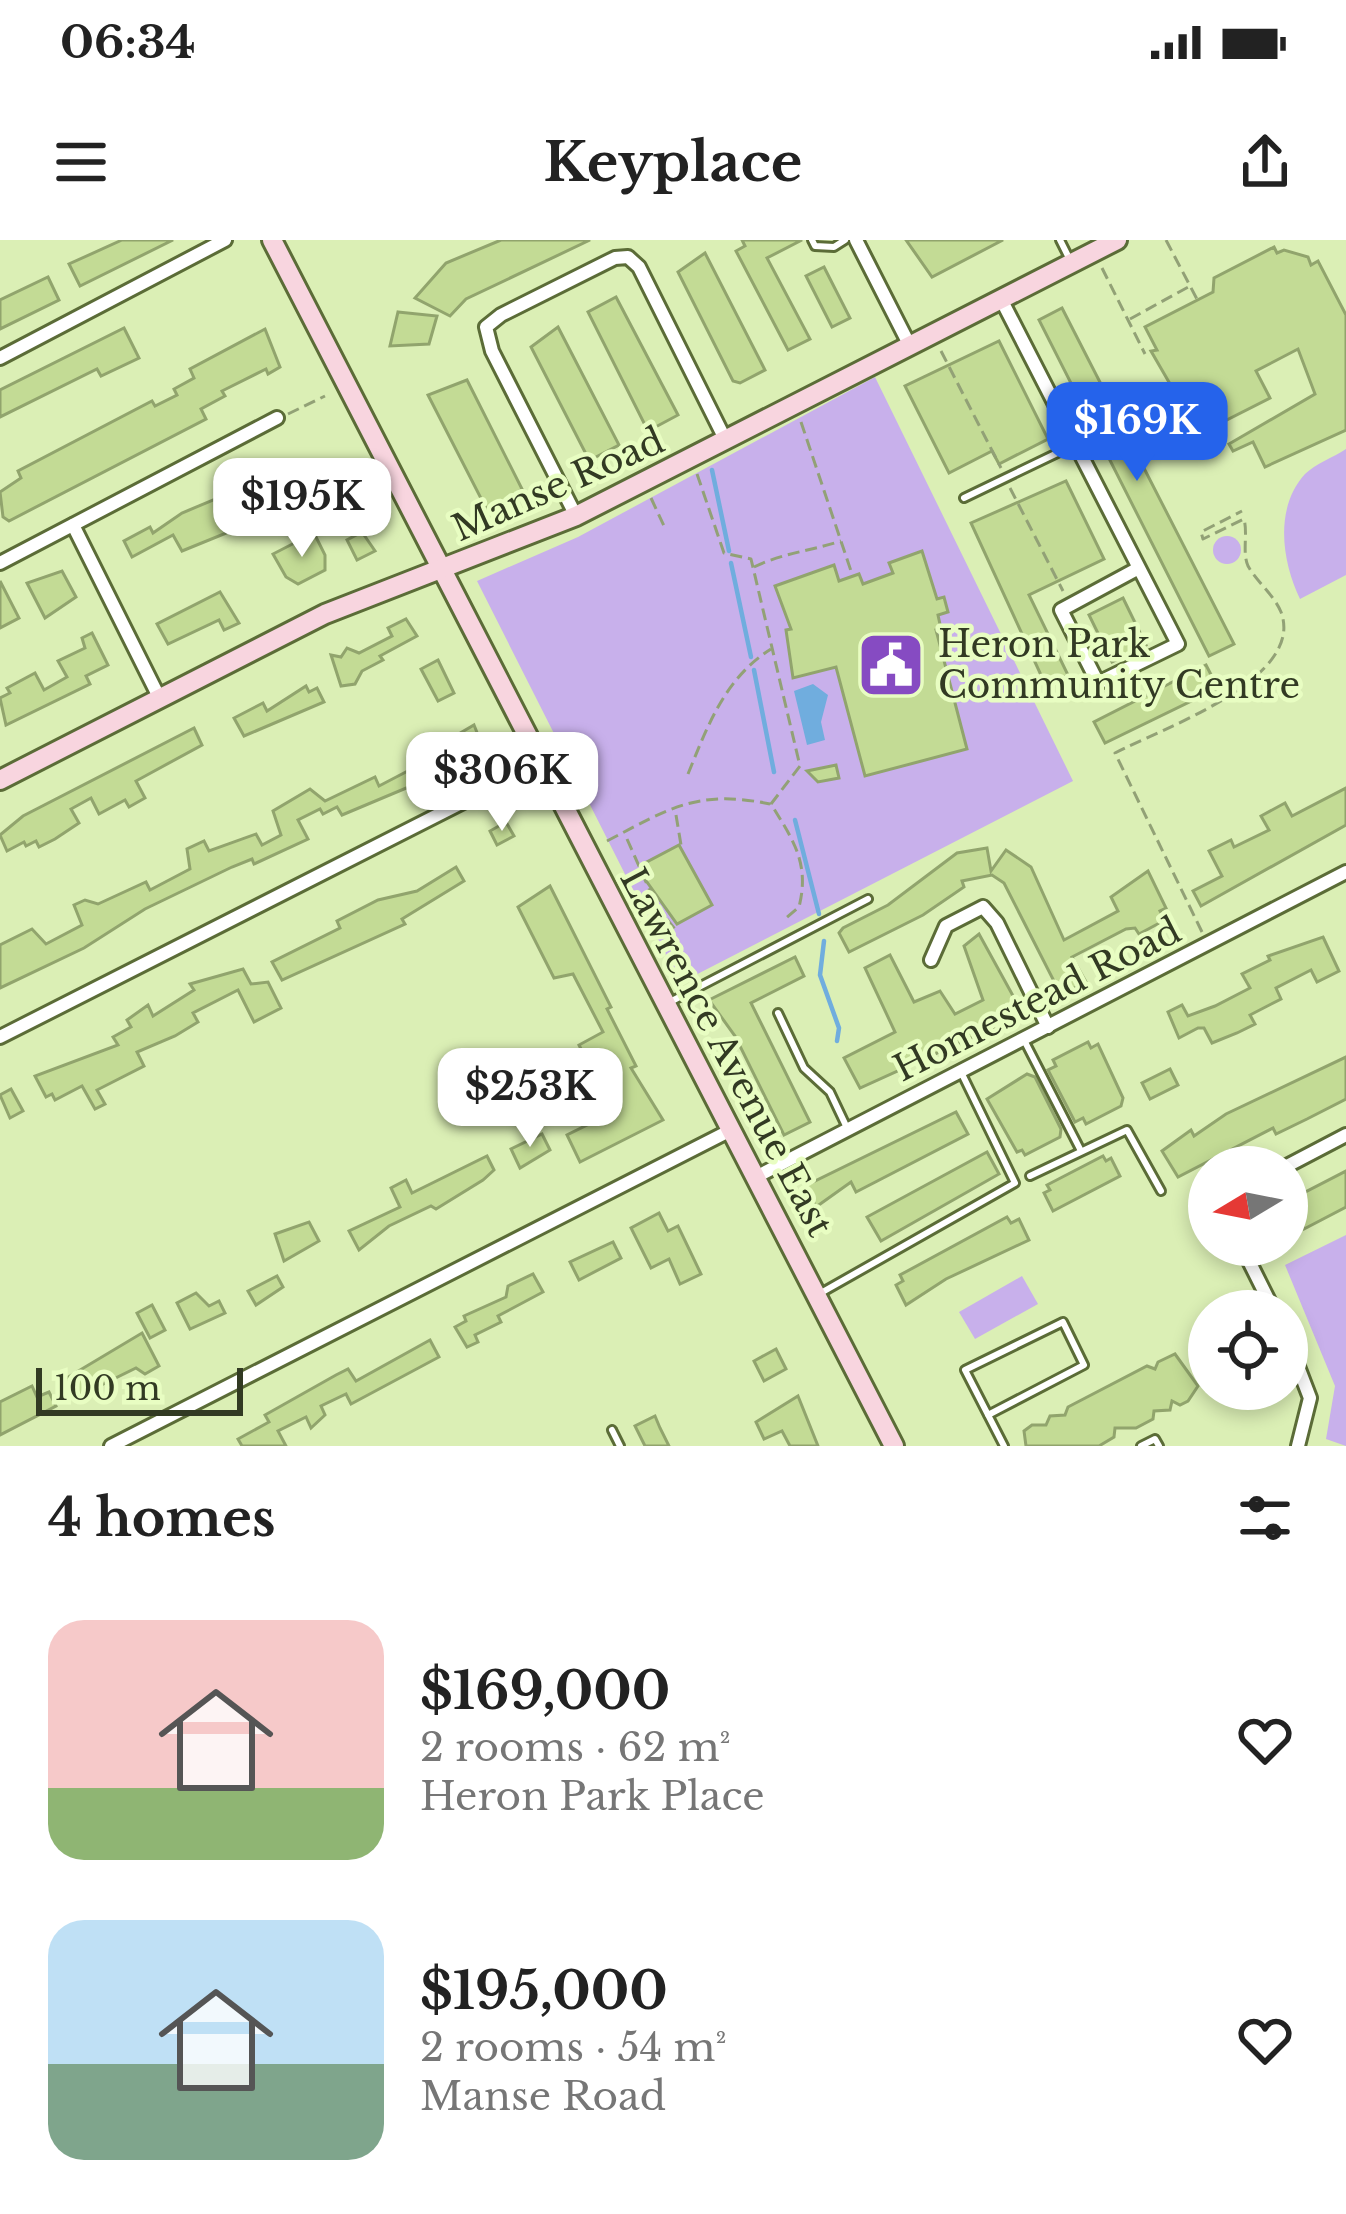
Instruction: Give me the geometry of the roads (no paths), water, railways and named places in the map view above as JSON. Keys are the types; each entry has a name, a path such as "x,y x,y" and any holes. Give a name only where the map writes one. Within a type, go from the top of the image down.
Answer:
{"main road":[{"name":"Lawrence Avenue East","path":"272,240 894,1446"},
{"name":"Manse Road","path":"0,780 325,614 446,571 576,516 1118,240"}],"street":[{"path":"0,358 225,240"},
{"path":"856,240 910,346"},
{"path":"576,516 493,350 486,327 500,315 615,258 628,257 639,267 726,440"},
{"path":"1000,299 1178,644 1098,682 1061,610 1137,568"},
{"path":"0,563 277,418"},
{"path":"73,525 160,699"},
{"path":"0,1037 540,763"},
{"name":"Homestead Road","path":"754,1178 1346,872"},
{"path":"932,960 946,926 982,907 997,923 1048,1027"},
{"path":"111,1446 731,1130"},
{"path":"1308,1155 1346,1136"},
{"path":"1298,1446 1307,1410"}],"lane":[{"path":"812,240 815,246 834,248 845,240"},
{"path":"1060,240 1072,263"},
{"path":"964,498 1075,444"},
{"path":"665,1005 868,899"},
{"path":"778,1013 804,1068 830,1092 848,1130"},
{"path":"1023,1039 1081,1151"},
{"path":"818,1295 1015,1183 961,1071"},
{"path":"1030,1176 1126,1130 1161,1191"},
{"path":"988,1415 1084,1365 1064,1322 965,1370 988,1415 1004,1446"},
{"path":"612,1430 620,1446"},
{"path":"1141,1446 1155,1438 1159,1446"}],"water":[{"path":"813,684 828,695 821,722 825,740 807,745 794,691"}],"waterway":[{"path":"712,470 729,551"},
{"path":"731,563 751,657"},
{"path":"754,670 774,772"},
{"path":"795,820 819,914"},
{"path":"824,941 820,975 839,1028 837,1041"}],"place":[{"name":"Heron Park Community Centre","path":"891,665"}]}
